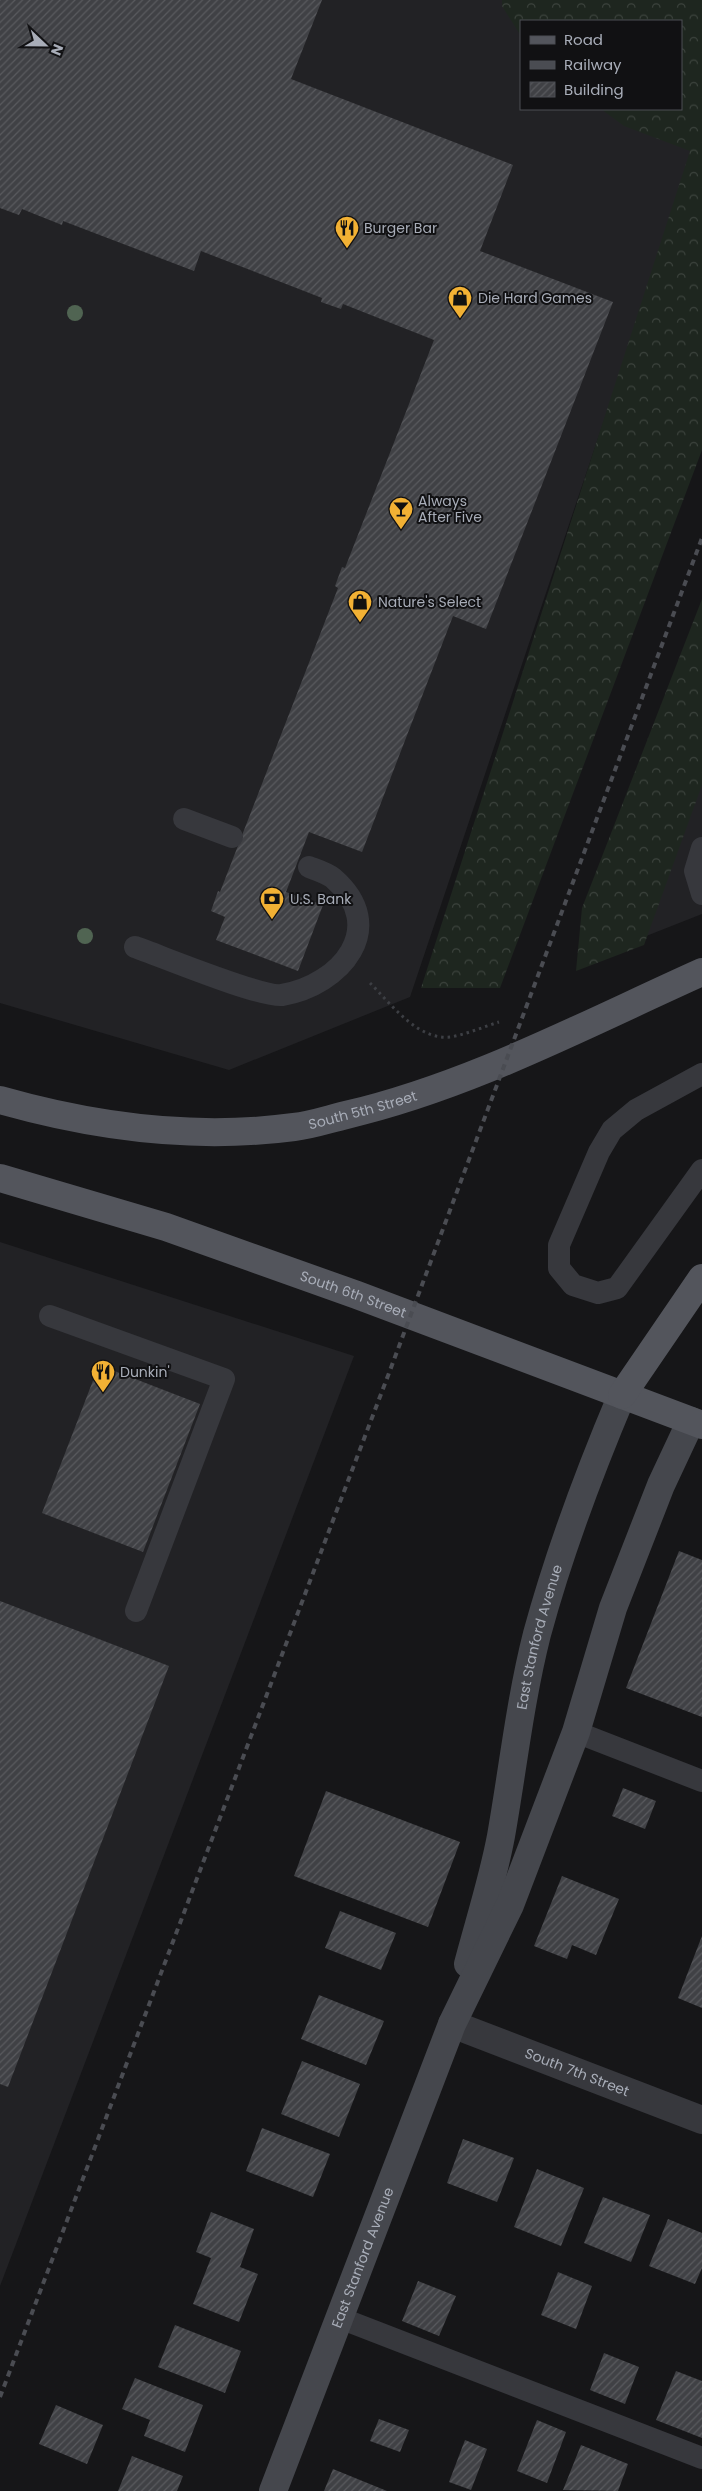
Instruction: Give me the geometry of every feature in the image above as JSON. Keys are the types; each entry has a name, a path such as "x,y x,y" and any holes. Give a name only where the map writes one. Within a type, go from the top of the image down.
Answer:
{"main road":[{"name":"South 5th Street","path":"0,1100 121,1126 205,1134 295,1127 384,1106 468,1077 702,972"},
{"name":"South 6th Street","path":"0,1178 166,1227 357,1295 622,1395 698,1417"},
{"name":"East Stanford Avenue","path":"452,2024 501,1837 522,1701 537,1635 567,1537 595,1460 622,1395 702,1278"},
{"name":"East Stanford Avenue","path":"273,2491 452,2024 510,1905 576,1732 614,1608 661,1485 698,1417"}],"street":[{"name":"South 7th Street","path":"452,2024 702,2120"}],"lane":[{"path":"184,819 232,837"},
{"path":"702,848 695,871 702,894"},
{"path":"135,947 251,988 281,995 317,984 345,962 356,944 359,925 351,899 333,877 309,867"},
{"path":"702,1074 636,1110 612,1130 599,1152 559,1245 559,1268 573,1285 598,1293 617,1288 702,1170"},
{"path":"50,1316 224,1379 136,1611"},
{"path":"576,1732 702,1782"},
{"path":"340,2318 702,2458"}],"path":[{"path":"370,983 418,1029 437,1036 450,1037 498,1022"}],"shaded area":[{"path":"0,0 565,0 520,20 520,110 660,110 695,150 410,997 229,1070 0,1003"},
{"path":"702,754 702,914 631,942"},
{"path":"0,1242 354,1356 0,2286"}],"green space":[{"path":"502,0 702,0 702,450 500,988 421,988 690,151 624,126 602,110 682,110 682,20 520,20 520,34 502,6"},
{"path":"702,599 702,785 644,945 576,971 582,908"}],"building":[{"path":"0,0 322,0 291,79 513,165 480,251 613,302 486,629 453,616 362,852 309,832 286,892 323,905 298,971 216,940 225,917 211,911 338,588 335,586 342,567 345,568 434,340 343,304 341,309 321,302 322,298 201,251 194,271 63,221 62,225 22,209 19,215 0,208"},
{"path":"99,1365 200,1404 143,1552 42,1513"},
{"path":"679,1551 702,1560 702,1717 626,1688"},
{"path":"0,1601 169,1666 8,2087 0,2084"},
{"path":"623,1788 656,1801 645,1829 612,1816"},
{"path":"326,1791 460,1842 428,1927 294,1876"},
{"path":"562,1876 619,1899 596,1955 572,1945 567,1959 534,1946"},
{"path":"340,1911 396,1933 381,1970 325,1948"},
{"path":"702,1936 702,2008 678,1998"},
{"path":"319,1995 384,2021 366,2065 301,2039"},
{"path":"302,2061 360,2084 339,2137 281,2114"},
{"path":"262,2128 330,2154 313,2197 246,2171"},
{"path":"463,2139 514,2158 497,2202 447,2183"},
{"path":"537,2169 584,2188 561,2246 514,2227"},
{"path":"603,2197 650,2215 631,2262 584,2243"},
{"path":"211,2212 254,2229 240,2267 258,2274 239,2322 193,2304 211,2258 196,2252"},
{"path":"668,2219 702,2233 702,2268 695,2284 649,2266"},
{"path":"558,2272 592,2286 576,2329 541,2315"},
{"path":"418,2281 456,2296 439,2336 402,2321"},
{"path":"175,2325 241,2351 225,2393 158,2367"},
{"path":"604,2353 639,2367 625,2404 590,2390"},
{"path":"676,2371 702,2381 702,2438 656,2420"},
{"path":"135,2378 203,2405 185,2452 144,2436 150,2420 122,2409"},
{"path":"56,2405 103,2425 87,2464 39,2444"},
{"path":"379,2419 409,2430 400,2452 370,2441"},
{"path":"537,2420 566,2432 547,2483 517,2471"},
{"path":"465,2440 487,2449 471,2490 449,2482"},
{"path":"581,2445 628,2464 618,2491 563,2490"},
{"path":"132,2456 183,2476 177,2491 118,2491"},
{"path":"333,2469 387,2491 324,2491"}],"railway":[{"path":"0,2397 389,1373 702,538"}],"place":[{"name":"Burger Bar","path":"347,249"},
{"name":"Die Hard Games","path":"460,319"},
{"name":"Always After Five","path":"401,530"},
{"name":"Nature's Select","path":"360,623"},
{"name":"U.S. Bank","path":"272,920"},
{"name":"Dunkin'","path":"103,1393"}]}
